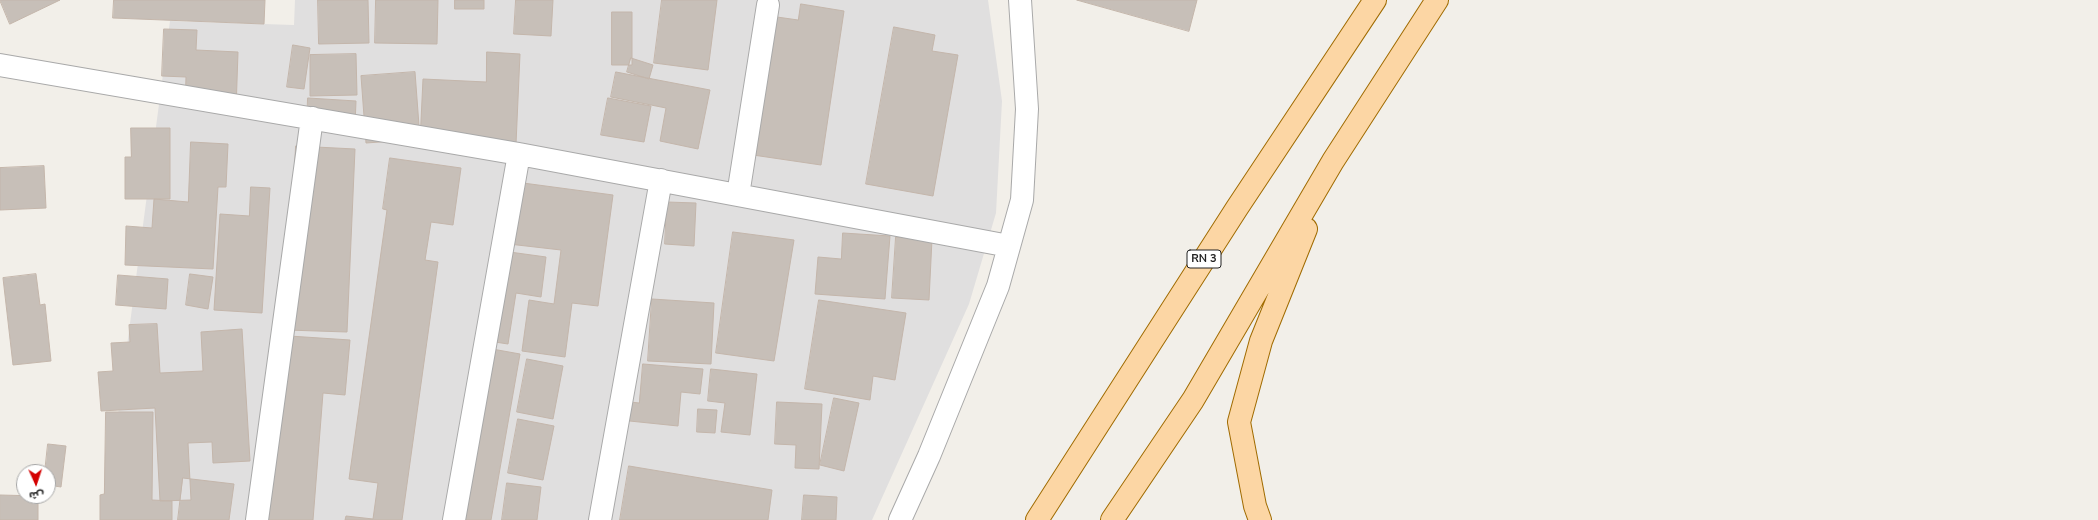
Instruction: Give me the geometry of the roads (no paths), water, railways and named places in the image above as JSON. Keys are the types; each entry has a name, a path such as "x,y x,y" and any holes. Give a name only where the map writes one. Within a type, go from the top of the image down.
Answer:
{"main road":[{"name":"RN 3","path":"1037,520 1237,208 1375,0"},
{"path":"1112,520 1193,400 1333,161 1437,0"},
{"path":"1260,520 1255,506 1240,422 1261,341 1333,161"}],"street":[{"path":"900,520 929,456 998,286 1022,200 1027,109 1020,0"},
{"path":"738,195 768,5"},
{"path":"0,65 519,154 1010,246"},
{"path":"257,520 312,118"},
{"path":"454,520 519,154"},
{"path":"600,520 661,180"}]}
